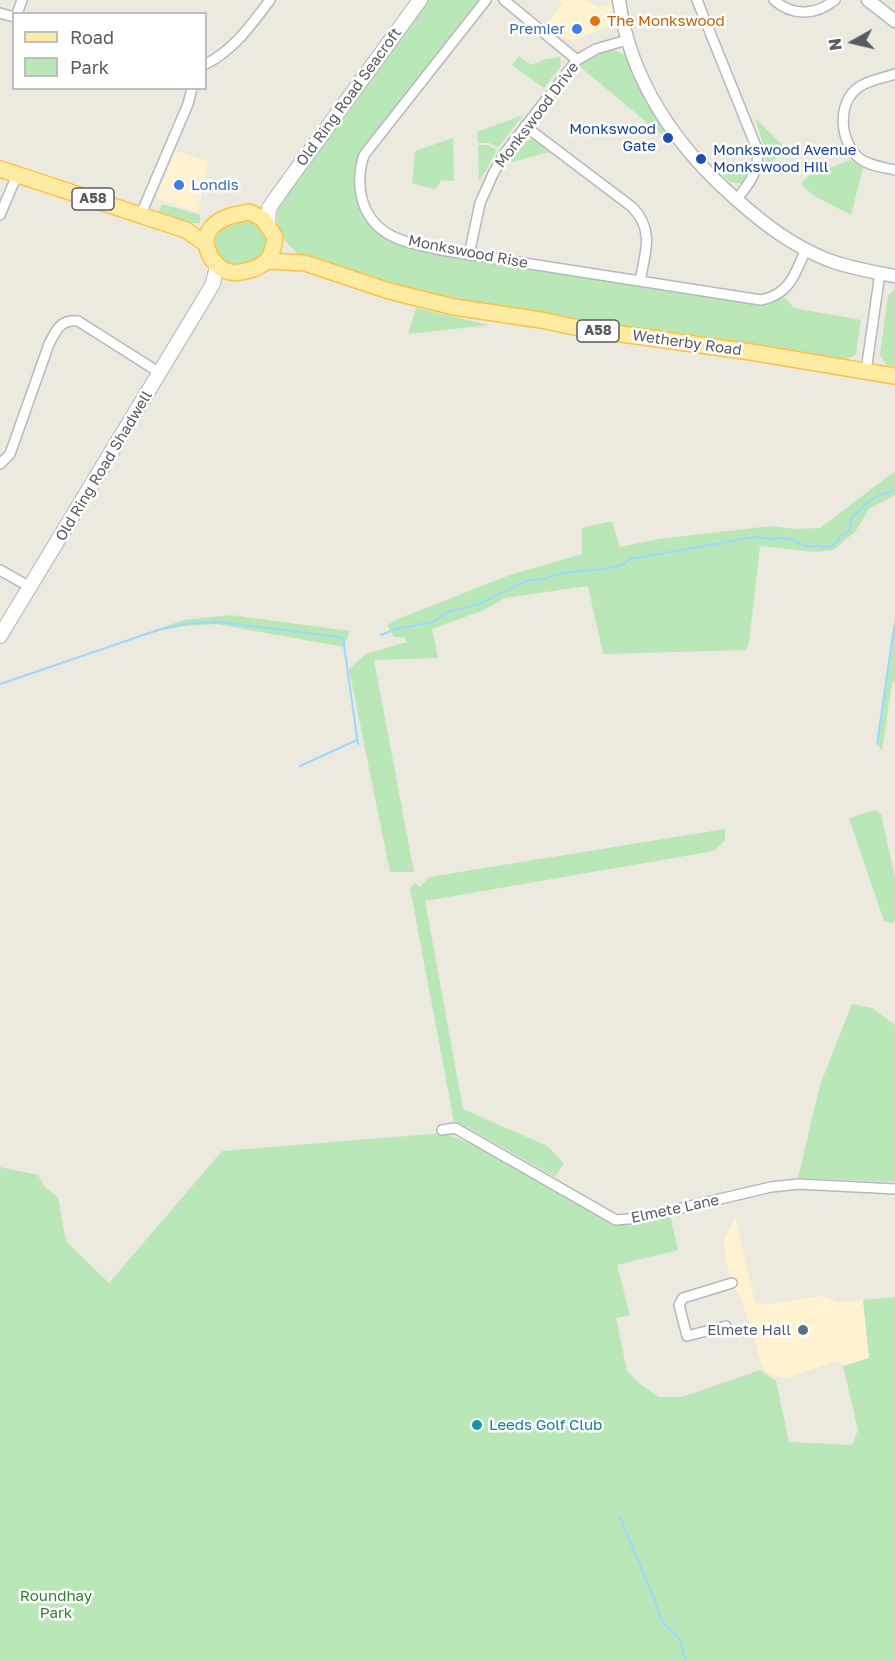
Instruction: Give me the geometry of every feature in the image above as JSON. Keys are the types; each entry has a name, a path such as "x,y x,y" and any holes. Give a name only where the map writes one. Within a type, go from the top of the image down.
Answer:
{"main road":[{"name":"Old Ring Road Seacroft","path":"271,231 269,208 420,0"},
{"name":"A58","path":"0,169 186,230 206,244 217,266"},
{"name":"Old Ring Road Seacroft","path":"250,212 259,209 278,195"},
{"name":"A58","path":"186,230 214,226 220,220 230,216 250,212 257,214 285,250 305,264"},
{"path":"206,244 208,234 214,226"},
{"path":"268,261 273,251 271,231"},
{"name":"A58","path":"242,273 268,261 305,264"},
{"name":"Wetherby Road","path":"305,264 389,291 454,307 895,376"},
{"path":"217,266 230,272 242,273"},
{"name":"Old Ring Road Shadwell","path":"0,636 207,294 213,283 217,266"},
{"name":"Old Ring Road Shadwell","path":"207,294 220,283 242,273"}],"street":[{"path":"207,63 220,56 241,38 270,0"},
{"name":"Monkswood Rise","path":"486,0 364,155 359,174 359,190 363,205 380,228 393,237 405,241 469,255 761,300 772,298 789,285 806,249"},
{"path":"504,0 577,60"},
{"path":"619,0 627,40 652,98 672,132 696,162 769,227 806,249 852,268 895,276"},
{"path":"697,0 757,149 757,167 754,177 736,200"},
{"path":"774,0 789,10 807,13 824,8 835,0"},
{"path":"868,0 895,21"},
{"name":"Monkswood Drive","path":"469,255 476,218 500,159 577,60 596,49 627,40"},
{"path":"895,74 861,86 846,102 842,115 847,137 858,157 869,163 895,170"},
{"path":"141,214 188,104 192,90"},
{"path":"525,126 642,217 647,241 640,281"},
{"path":"0,215 17,175"},
{"path":"866,371 880,273"},
{"path":"0,464 10,454 49,344 56,330 66,322 78,321 160,373"},
{"path":"0,570 30,587"},
{"name":"Elmete Lane","path":"442,1130 455,1128 616,1220 639,1218 771,1187 799,1184 895,1189"},
{"path":"726,1326 687,1336 679,1305 683,1298 732,1283"}],"shaded area":[{"path":"559,0 585,0 598,7 612,5 614,14 609,26 573,41 545,26 562,4"},
{"path":"175,151 208,161 198,212 156,198"},
{"path":"735,1216 755,1303 769,1304 821,1296 839,1302 863,1300 869,1358 843,1366 838,1361 789,1377 779,1377 766,1372 742,1302 732,1283 725,1256 724,1238"}],"green space":[{"path":"426,0 486,0 374,140 359,174 371,218 405,241 750,299 781,293 794,308 861,320 856,354 842,359 457,302 306,259 299,254 286,242 279,227 277,210 280,201"},
{"path":"614,50 627,56 645,100 674,145 579,66 595,55"},
{"path":"519,56 531,65 560,57 561,66 544,88 512,65"},
{"path":"523,115 498,148 489,143 478,143 477,132"},
{"path":"755,118 785,148 766,168 765,150"},
{"path":"453,138 454,181 441,180 434,189 412,183 415,151"},
{"path":"534,139 549,152 505,164 519,142"},
{"path":"478,145 488,145 497,150 479,182"},
{"path":"850,160 863,168 851,215 814,196 801,184 808,176"},
{"path":"752,162 743,184 730,182 714,167"},
{"path":"162,204 200,215 200,223 190,223 158,213"},
{"path":"242,219 257,221 270,238 261,258 239,266 226,263 222,259 218,254 216,242 223,228"},
{"path":"895,289 895,367 888,366 880,355 888,296"},
{"path":"416,308 489,325 408,334"},
{"path":"895,471 895,495 869,509 855,532 833,550 814,552 760,546 749,643 746,650 603,654 588,586 505,598 484,610 432,629 438,658 374,660 414,872 390,872 349,669 366,654 407,642 404,637 394,637 387,625 510,575 582,554 582,528 612,521 620,547 659,539 771,526 795,529 820,528"},
{"path":"230,615 350,631 344,647 216,624 161,628 184,620"},
{"path":"895,615 895,682 892,683 882,751 877,743"},
{"path":"875,810 881,814 895,877 895,920 893,924 884,921 849,818"},
{"path":"725,829 725,840 714,851 425,901 463,1109 547,1146 564,1163 555,1177 454,1122 410,888 415,883 420,887 429,877"},
{"path":"852,1004 872,1008 895,1025 895,1182 798,1178 820,1085"},
{"name":"Leeds Golf Club","path":"444,1133 499,1155 616,1220 669,1210 678,1250 617,1265 630,1315 616,1318 627,1371 641,1385 659,1397 682,1397 760,1370 776,1381 789,1442 852,1445 858,1430 843,1366 869,1358 863,1300 895,1297 895,1661 0,1661 0,1167 38,1175 45,1187 58,1198 66,1241 109,1283 222,1151"}],"waterway":[{"path":"381,635 396,629 433,622 447,612 479,604 526,581 544,579 562,573 603,569 621,565 631,559 754,537 788,538 806,546 831,547 850,530 851,519 866,504 875,497 895,490"},
{"path":"0,684 158,630 190,623 219,622 345,638"},
{"path":"877,744 894,627"},
{"path":"343,638 358,744"},
{"path":"300,766 357,740"},
{"path":"620,1517 662,1621 679,1638 686,1661"}],"place":[{"name":"The Monkswood","path":"595,21"},
{"name":"Premier","path":"577,29"},
{"name":"Monkswood Gate","path":"668,138"},
{"name":"Monkswood Avenue Monkswood Hill","path":"701,159"},
{"name":"Londis","path":"179,185"},
{"name":"Elmete Hall","path":"803,1330"},
{"name":"Leeds Golf Club","path":"477,1425"}],"park label":[{"name":"Roundhay Park","path":"56,1604"}]}
